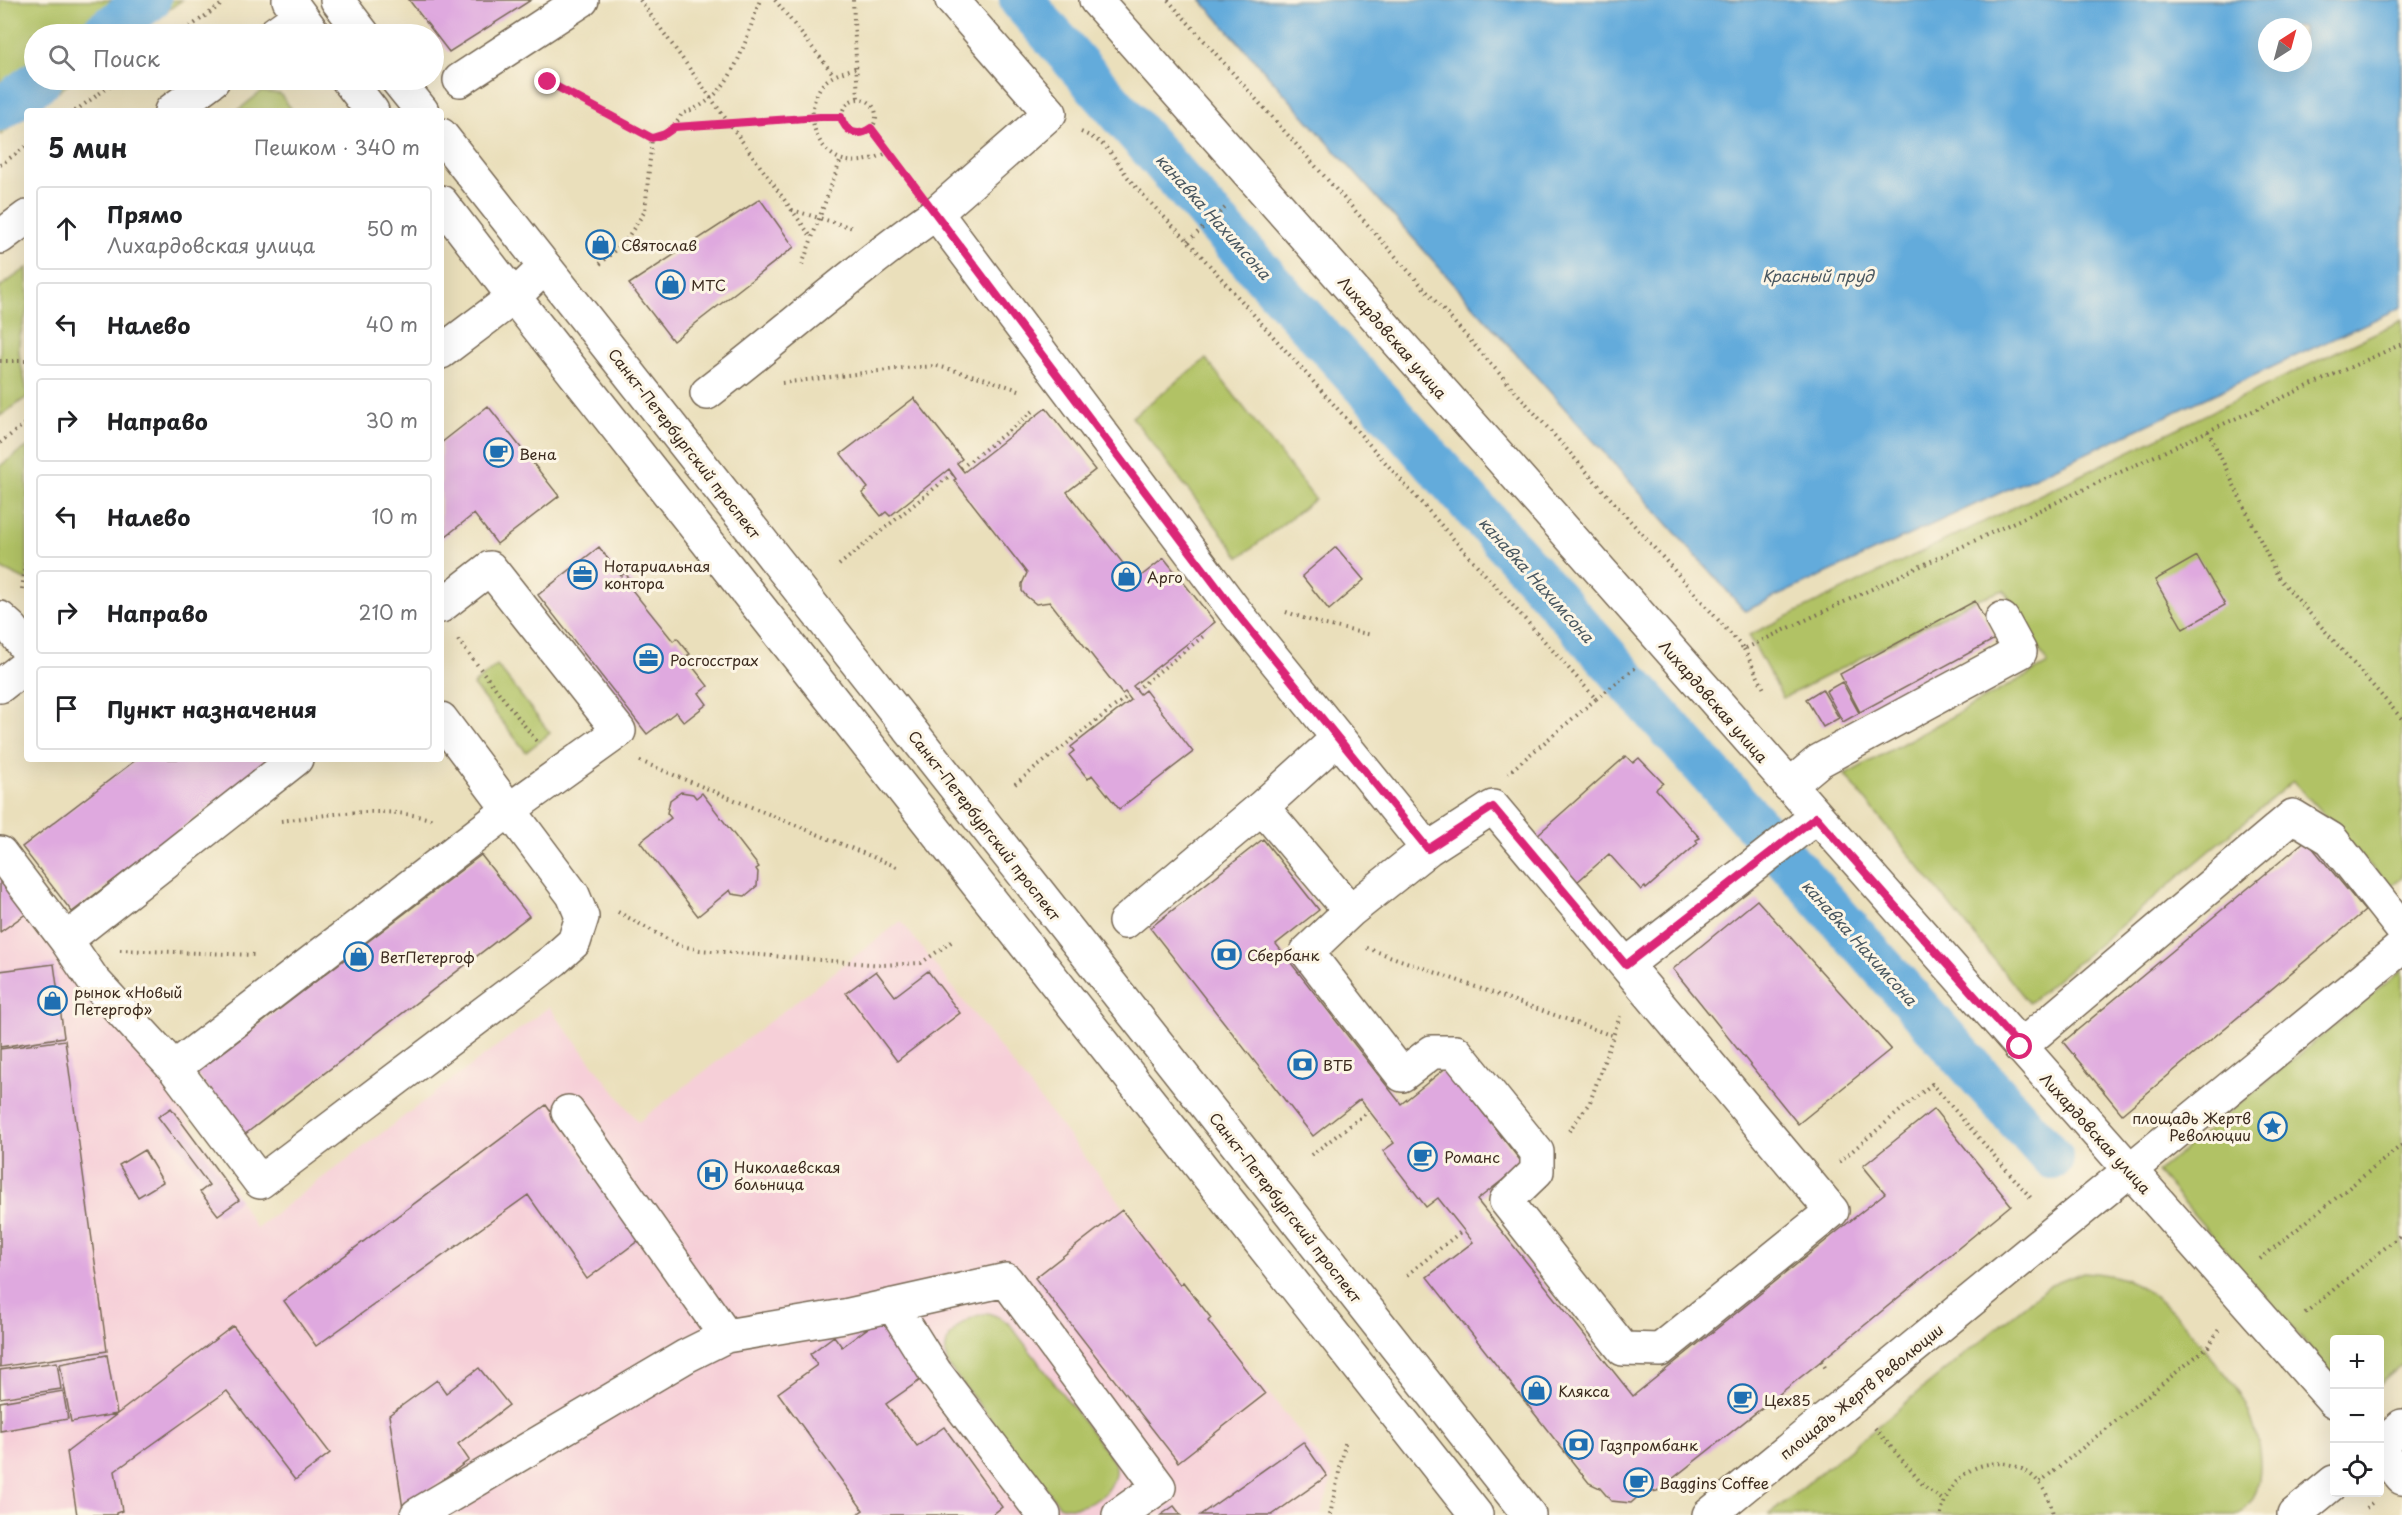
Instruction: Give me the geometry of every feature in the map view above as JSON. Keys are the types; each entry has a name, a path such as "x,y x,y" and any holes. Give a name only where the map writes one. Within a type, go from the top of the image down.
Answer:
{"main road":[{"path":"337,0 355,24"},
{"path":"460,80 582,0"},
{"path":"707,393 775,341 897,240 936,213 1050,113 952,0"},
{"name":"Лихардовская улица","path":"1096,0 1789,786 1806,825 2020,1047 2330,1396"},
{"path":"175,108 199,90"},
{"path":"356,90 370,108"},
{"path":"405,90 420,108"},
{"name":"Санкт-Петербургский проспект","path":"444,139 1529,1515"},
{"path":"444,206 1476,1515"},
{"path":"936,213 1061,399 1428,849"},
{"path":"0,237 24,219"},
{"path":"444,350 514,297 545,267"},
{"path":"174,1068 508,810 619,731 490,568 444,604"},
{"path":"0,618 24,645"},
{"path":"1789,786 1819,761 2020,652 2002,619"},
{"path":"0,686 24,667"},
{"path":"0,853 66,940 93,981 174,1068 260,1182 554,960 574,942 582,917 573,895 444,723"},
{"path":"1125,922 1262,807 1338,738"},
{"path":"66,940 292,762"},
{"path":"1262,807 1339,922"},
{"path":"1493,807 1832,1211 1660,1350 1623,1349 1506,1201 1537,1172 1537,1152 1456,1052 1432,1052 1402,1075 1307,952 1339,922 1428,849 1493,807"},
{"path":"2020,1047 2293,816 2331,839 2402,929"},
{"path":"1630,970 1756,863 1806,825"},
{"name":"площадь Жертв Революции","path":"1709,1515 2402,947"},
{"path":"568,1112 726,1336"},
{"path":"417,1515 686,1356 726,1336 844,1316 1006,1280 1159,1487 1119,1515"},
{"path":"893,1305 935,1372 1044,1515"},
{"path":"2381,1443 2402,1426"},
{"path":"2384,1458 2402,1479"},
{"path":"2295,1514 2330,1485"}],"path":[{"path":"640,0 812,238"},
{"path":"548,82 652,138 665,134 675,127 682,113 694,110 711,99 728,78 740,57 759,0"},
{"path":"775,0 835,75"},
{"path":"853,0 858,99"},
{"path":"1168,0 1744,649 1764,689"},
{"path":"194,24 222,4"},
{"path":"855,68 835,75 823,84 814,100 812,118 817,135 828,150 841,159 862,162 889,152"},
{"path":"79,108 104,90"},
{"path":"858,99 870,103 876,115 871,128 866,132 852,133 847,129 841,117 846,104 858,99"},
{"path":"675,127 841,117"},
{"path":"1044,118 1097,139 1116,156 1134,185 1188,241 1596,699"},
{"path":"871,128 936,213"},
{"path":"600,264 626,240 645,211 652,138"},
{"path":"0,165 24,148"},
{"path":"801,269 841,159"},
{"path":"1188,241 1228,205"},
{"path":"792,210 897,240"},
{"path":"1744,649 2208,431 2402,344"},
{"path":"0,361 24,361"},
{"path":"774,384 937,366 1061,399"},
{"path":"961,468 1061,399"},
{"path":"0,443 24,424"},
{"path":"2208,431 2278,577 2402,719"},
{"path":"839,565 952,474"},
{"path":"21,592 24,573"},
{"path":"1136,690 1235,611 1257,602 1322,624 1372,635"},
{"path":"455,636 561,772"},
{"path":"1503,778 1639,665"},
{"path":"1015,784 1128,696"},
{"path":"644,763 897,867"},
{"path":"277,822 373,811 408,813 436,820"},
{"path":"573,895 599,901 678,945 700,950 882,965 921,963 954,940"},
{"path":"1339,922 1435,974 1613,1036"},
{"path":"117,950 259,955"},
{"path":"1537,1172 1590,1102 1613,1036 1630,970"},
{"path":"1811,1185 1932,1084 2031,1198"},
{"path":"1311,1155 1369,1111"},
{"path":"2258,1260 2402,1145"},
{"path":"1407,1275 1463,1230"},
{"path":"2304,1314 2402,1234"},
{"path":"2040,1482 2209,1346 2221,1326"},
{"path":"1821,1361 1827,1371"},
{"path":"1875,1428 1924,1486 1944,1501"},
{"path":"1330,1515 1346,1438"},
{"path":"1941,1515 1951,1486 1963,1474 1978,1466 1994,1463 2012,1464 2027,1471 2040,1482 2048,1497 2053,1515"}],"shaded area":[{"name":"Николаевская больница","path":"0,847 211,1153 256,1228 549,1007 638,1122 901,921 1333,1475 1321,1515 0,1515"}],"green space":[{"path":"0,0 182,0 149,24 24,24 24,90 60,90 36,108 24,108 24,117 0,135"},
{"path":"261,92 280,94 291,108 241,108"},
{"path":"24,270 24,322 19,346 24,376 24,399 0,416 0,287"},
{"path":"2402,320 2402,878 2390,887 2293,781 2029,1003 1845,775 2048,664 2004,590 1975,600 1783,698 1749,635"},
{"path":"1206,359 1315,499 1240,557 1132,417"},
{"path":"24,449 24,580 0,568 0,466"},
{"path":"497,665 550,733 526,752 473,685"},
{"path":"2402,970 2402,1365 2384,1381 2384,1335 2330,1335 2330,1371 2157,1172"},
{"path":"2083,1272 2124,1279 2158,1299 2188,1329 2237,1389 2245,1403 2256,1436 2260,1471 2257,1488 2250,1503 2239,1515 1769,1515 2047,1287"},
{"path":"988,1313 1009,1323 1114,1462 1113,1482 1099,1498 1079,1506 1059,1505 949,1367 946,1348 954,1331 969,1319"}],"water":[{"name":"Красный пруд","path":"1201,0 2402,0 2402,307 1745,611"}],"building":[{"path":"409,0 531,0 449,52 444,46 444,24 427,24"},
{"path":"760,199 794,247 673,341 629,284"},
{"path":"914,398 962,459 957,463 964,472 1046,408 1095,470 1067,492 1136,580 1164,558 1215,622 1133,686 1140,694 1145,690 1193,752 1119,809 1092,775 1088,779 1069,755 1074,751 1071,747 1131,700 1125,692 1122,694 1050,602 1036,604 1022,591 1022,584 1027,573 954,480 956,479 949,469 890,516 886,512 881,516 862,493 868,488 841,454"},
{"path":"488,406 559,496 497,544 474,514 444,538 444,441"},
{"path":"599,547 621,576 625,573 636,587 632,590 673,641 677,638 690,654 685,657 708,686 699,693 707,704 684,722 676,712 647,734 538,595"},
{"path":"1336,547 1364,580 1329,610 1302,576"},
{"path":"2197,556 2225,605 2183,629 2155,580"},
{"path":"1975,601 1995,639 1860,712 1840,674"},
{"path":"1842,682 1859,713 1843,722 1826,691"},
{"path":"1822,689 1839,718 1823,727 1806,699"},
{"path":"1626,756 1633,763 1639,758 1663,783 1656,789 1700,838 1696,840 1698,843 1646,889 1645,887 1641,890 1609,854 1577,882 1536,836"},
{"path":"133,762 268,762 72,912 22,847"},
{"path":"681,792 693,794 696,798 702,793 759,867 756,869 758,872 757,886 745,896 732,894 730,890 698,916 640,842 671,818 667,813 670,800"},
{"path":"1263,839 1319,910 1276,944 1401,1104 1447,1067 1523,1164 1477,1200 1633,1396 1885,1193 1863,1166 1934,1109 2011,1205 1821,1361 1657,1491 1641,1494 1631,1503 1611,1501 1600,1488 1589,1483 1427,1277 1473,1242 1438,1198 1426,1207 1383,1151 1394,1143 1360,1099 1313,1136 1150,928"},
{"path":"2306,840 2365,911 2122,1114 2063,1042"},
{"path":"481,855 529,916 244,1135 196,1073"},
{"path":"0,877 27,913 0,932"},
{"path":"1757,900 1891,1049 1798,1124 1673,969"},
{"path":"54,964 64,1037 0,1047 0,971"},
{"path":"876,971 895,996 928,971 960,1013 897,1061 846,993"},
{"path":"65,1040 107,1351 0,1367 0,1049"},
{"path":"546,1105 639,1240 587,1279 528,1195 316,1346 284,1301"},
{"path":"171,1108 239,1200 218,1215 200,1192 209,1185 158,1117"},
{"path":"144,1150 163,1182 138,1197 119,1165"},
{"path":"1122,1210 1180,1285 1183,1282 1211,1318 1208,1321 1265,1394 1178,1462 1035,1278"},
{"path":"883,1317 926,1376 886,1404 917,1446 944,1427 1002,1507 992,1515 856,1515 863,1510 778,1393 817,1365 810,1354 834,1336 842,1347"},
{"path":"233,1326 330,1453 295,1480 227,1391 115,1471 122,1511 116,1515 77,1515 67,1452"},
{"path":"107,1355 117,1414 71,1422 60,1364"},
{"path":"57,1362 61,1389 0,1398 0,1370"},
{"path":"479,1368 509,1405 458,1444 469,1460 403,1509 389,1415 437,1380 446,1393"},
{"path":"63,1391 68,1419 0,1431 0,1402"},
{"path":"1303,1442 1327,1476 1272,1515 1200,1515"},
{"path":"1174,1506 1181,1515 1161,1515"}],"waterway":[{"path":"116,24 149,0"},
{"name":"канавка Нахимсона","path":"1021,0 1214,220 1387,410 2052,1158"},
{"path":"0,109 26,90"}],"place":[{"name":"Святослав","path":"600,244"},
{"name":"МТС","path":"670,284"},
{"name":"Вена","path":"498,453"},
{"name":"Нотариальная контора","path":"583,574"},
{"name":"Арго","path":"1126,576"},
{"name":"Росгосстрах","path":"649,659"},
{"name":"Сбербанк","path":"1226,954"},
{"name":"ВетПетергоф","path":"359,956"},
{"name":"рынок «Новый Петергоф»","path":"53,1000"},
{"name":"ВТБ","path":"1302,1064"},
{"name":"площадь Жертв Революции","path":"2272,1126"},
{"name":"Романс","path":"1423,1156"},
{"name":"Николаевская больница","path":"713,1175"},
{"name":"Клякса","path":"1537,1390"},
{"name":"Цех85","path":"1743,1399"},
{"name":"Газпромбанк","path":"1579,1444"},
{"name":"Baggins Coffee","path":"1638,1482"}],"route":[{"path":"548,82 652,138 665,134 675,127 820,117 841,117 847,129 852,133 866,132 871,128 1235,611 1428,849 1493,807 1626,965 1816,817 2020,1047"}]}
